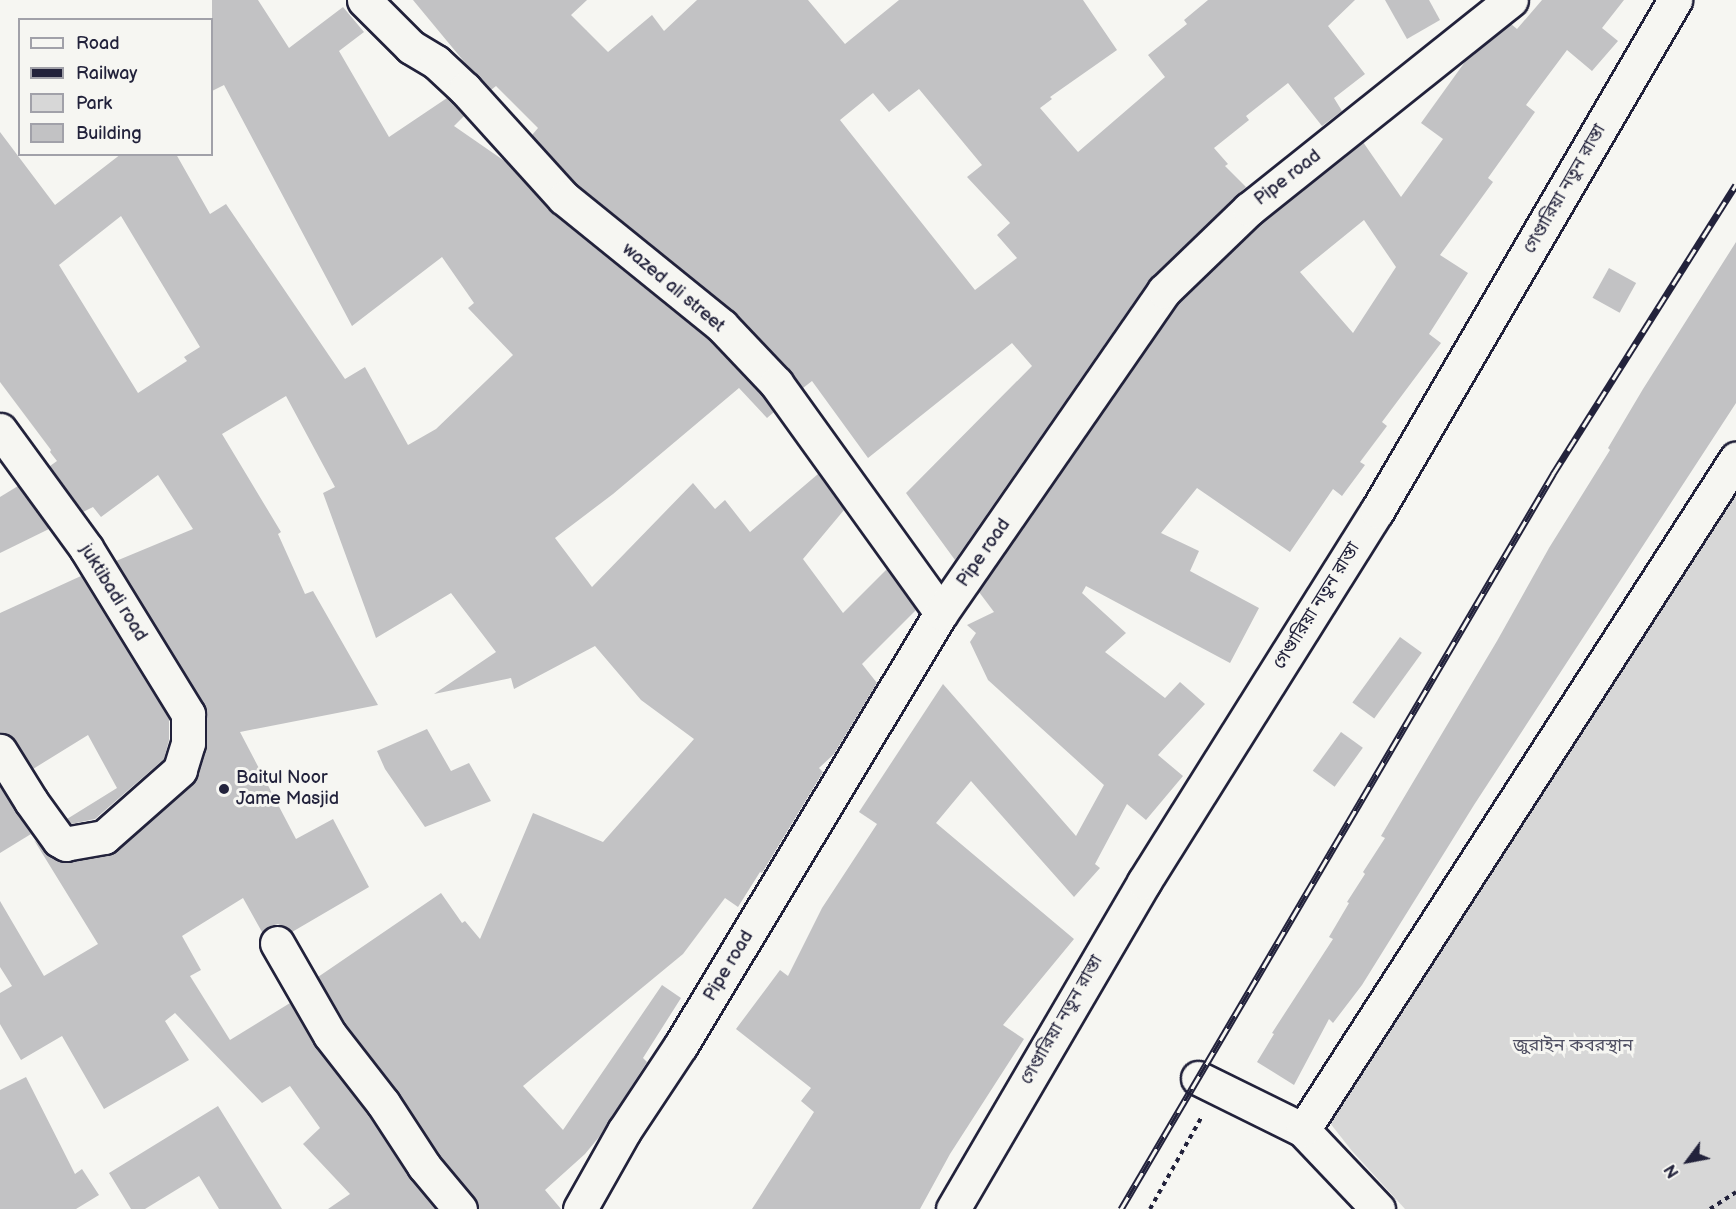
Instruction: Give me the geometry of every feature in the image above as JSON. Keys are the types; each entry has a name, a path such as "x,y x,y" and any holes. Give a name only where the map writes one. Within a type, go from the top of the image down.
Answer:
{"street":[{"name":"wazed ali street","path":"364,0 411,48 436,62 465,89 564,198 722,327 776,383 941,613"},
{"name":"গেণ্ডারিয়া নতুন রাস্তা","path":"953,1209 1144,882 1377,511 1675,0"},
{"name":"Pipe road","path":"580,1209 624,1131 681,1046 941,613 1164,291 1249,209 1498,4"},
{"name":"juktibadi road","path":"0,430 86,548 188,714 188,744 180,770 104,837 66,844 59,840 0,751"},
{"path":"1303,1130 1736,459"},
{"path":"277,943 330,1035 382,1103 424,1166 460,1209"},
{"path":"1208,1083 1303,1130 1377,1209"}],"path":[{"path":"1150,1209 1208,1083"},
{"path":"1710,1209 1736,1192"}],"green space":[{"name":"জুরাইন কবরস্থান","path":"1736,488 1736,1209 1405,1209 1352,1151 1330,1123 1551,773"}],"building":[{"path":"212,0 258,0 289,48 343,7 364,32 339,51 389,137 447,98 464,116 454,126 506,162 552,213 709,340 762,395 774,412 767,418 739,388 613,494 555,538 592,587 693,483 715,509 725,500 750,532 818,474 844,510 803,559 843,613 887,569 916,610 862,664 877,683 834,754 819,768 823,772 762,873 760,872 738,907 725,898 683,954 523,1086 563,1130 662,985 681,998 643,1058 647,1062 599,1137 585,1154 545,1190 561,1209 478,1209 474,1197 439,1155 398,1092 346,1024 318,977 441,893 462,923 465,921 480,939 533,813 603,842 694,739 641,700 595,646 514,689 511,678 434,694 496,652 451,593 376,638 323,493 335,487 286,396 222,434 281,532 278,534 305,594 313,591 378,705 240,732 296,839 333,819 369,887 292,932 278,924 262,932 243,898 182,936 201,970 190,976 230,1040 290,1003 315,1046 368,1114 408,1176 436,1209 328,1209 350,1194 303,1144 320,1128 290,1086 262,1103 175,1013 165,1021 189,1060 104,1109 62,1036 21,1060 0,1024 0,993 12,986 0,967 0,901 44,976 98,944 34,840 50,856 69,862 116,851 193,784 198,775 207,743 204,704 116,561 193,529 158,475 101,517 93,507 83,512 50,466 57,461 50,452 51,450 0,382 0,132 55,205 118,156 177,156 210,214 226,204 345,379 365,367 408,445 436,429 513,355 468,308 474,303 442,257 352,326 224,85 213,90","holes":["121,216 200,347 184,357 187,361 138,393 59,265"]},
{"path":"413,0 587,0 571,15 608,52 652,15 664,31 697,0 808,0 845,44 899,0 1083,0 1117,50 1050,97 1052,99 1040,108 1078,152 1165,77 1148,55 1187,24 1184,20 1208,0 1355,0 1328,26 1365,74 1334,98 1342,111 1322,126 1288,83 1246,116 1249,120 1214,148 1228,164 1225,166 1246,187 1149,280 955,560 906,493 1032,366 1012,343 868,458 812,381 803,388 790,370 734,312 577,184 532,135 538,128 496,86 491,90 466,64","holes":["919,89 982,165 967,177 1010,223 997,235 1017,258 975,290 840,120 873,93 889,112"]},
{"path":"1385,0 1429,0 1440,20 1407,39"},
{"path":"1542,0 1624,0 1602,28 1618,41 1592,71 1567,50 1526,105 1535,112 1488,178 1493,182 1440,255 1468,273 1429,334 1441,343 1382,422 1387,426 1360,462 1365,465 1342,496 1333,489 1290,552 1197,488 1161,533 1199,551 1190,571 1259,608 1230,663 1086,586 1082,593 1126,633 1105,652 1165,698 1180,682 1205,704 1158,755 1183,776 1146,820 1127,804 1095,864 1100,868 1074,897 971,781 936,823 1074,939 1003,1025 1024,1039 950,1154 920,1209 752,1209 814,1112 801,1101 811,1088 736,1029 780,970 788,976 822,908 877,824 859,812 943,684 1076,836 1104,785 988,680 970,642 976,633 967,625 994,612 979,592 1178,303 1261,223 1363,142 1401,197 1443,139 1421,123 1467,59 1511,24 1517,29","holes":["1364,220 1396,267 1353,333 1300,272"]},
{"path":"1736,242 1736,403 1474,805 1362,985 1333,1023 1329,1019 1294,1085 1257,1062 1274,1034 1272,1033 1333,939 1329,937 1349,903 1347,902 1385,838 1381,836 1497,641 1549,548 1610,450 1608,448 1643,389"},
{"path":"1609,268 1636,283 1620,313 1593,298"},
{"path":"18,486 49,529 0,553 0,497"},
{"path":"81,576 169,719 169,740 164,759 95,819 71,824 67,819 117,788 88,735 33,769 16,741 0,732 0,613"},
{"path":"1400,637 1422,653 1374,718 1352,703"},
{"path":"427,729 451,771 469,763 491,801 425,827 385,769 377,751"},
{"path":"1341,732 1363,748 1335,787 1313,771"},
{"path":"0,787 31,834 0,853"},
{"path":"26,1077 75,1174 82,1169 99,1195 76,1209 0,1209 0,1090"},
{"path":"218,1106 282,1209 219,1209 199,1176 145,1209 131,1209 109,1173"}],"railway":[{"path":"1121,1209 1553,474 1736,185"}],"place":[{"name":"Baitul Noor Jame Masjid","path":"224,789"}]}
